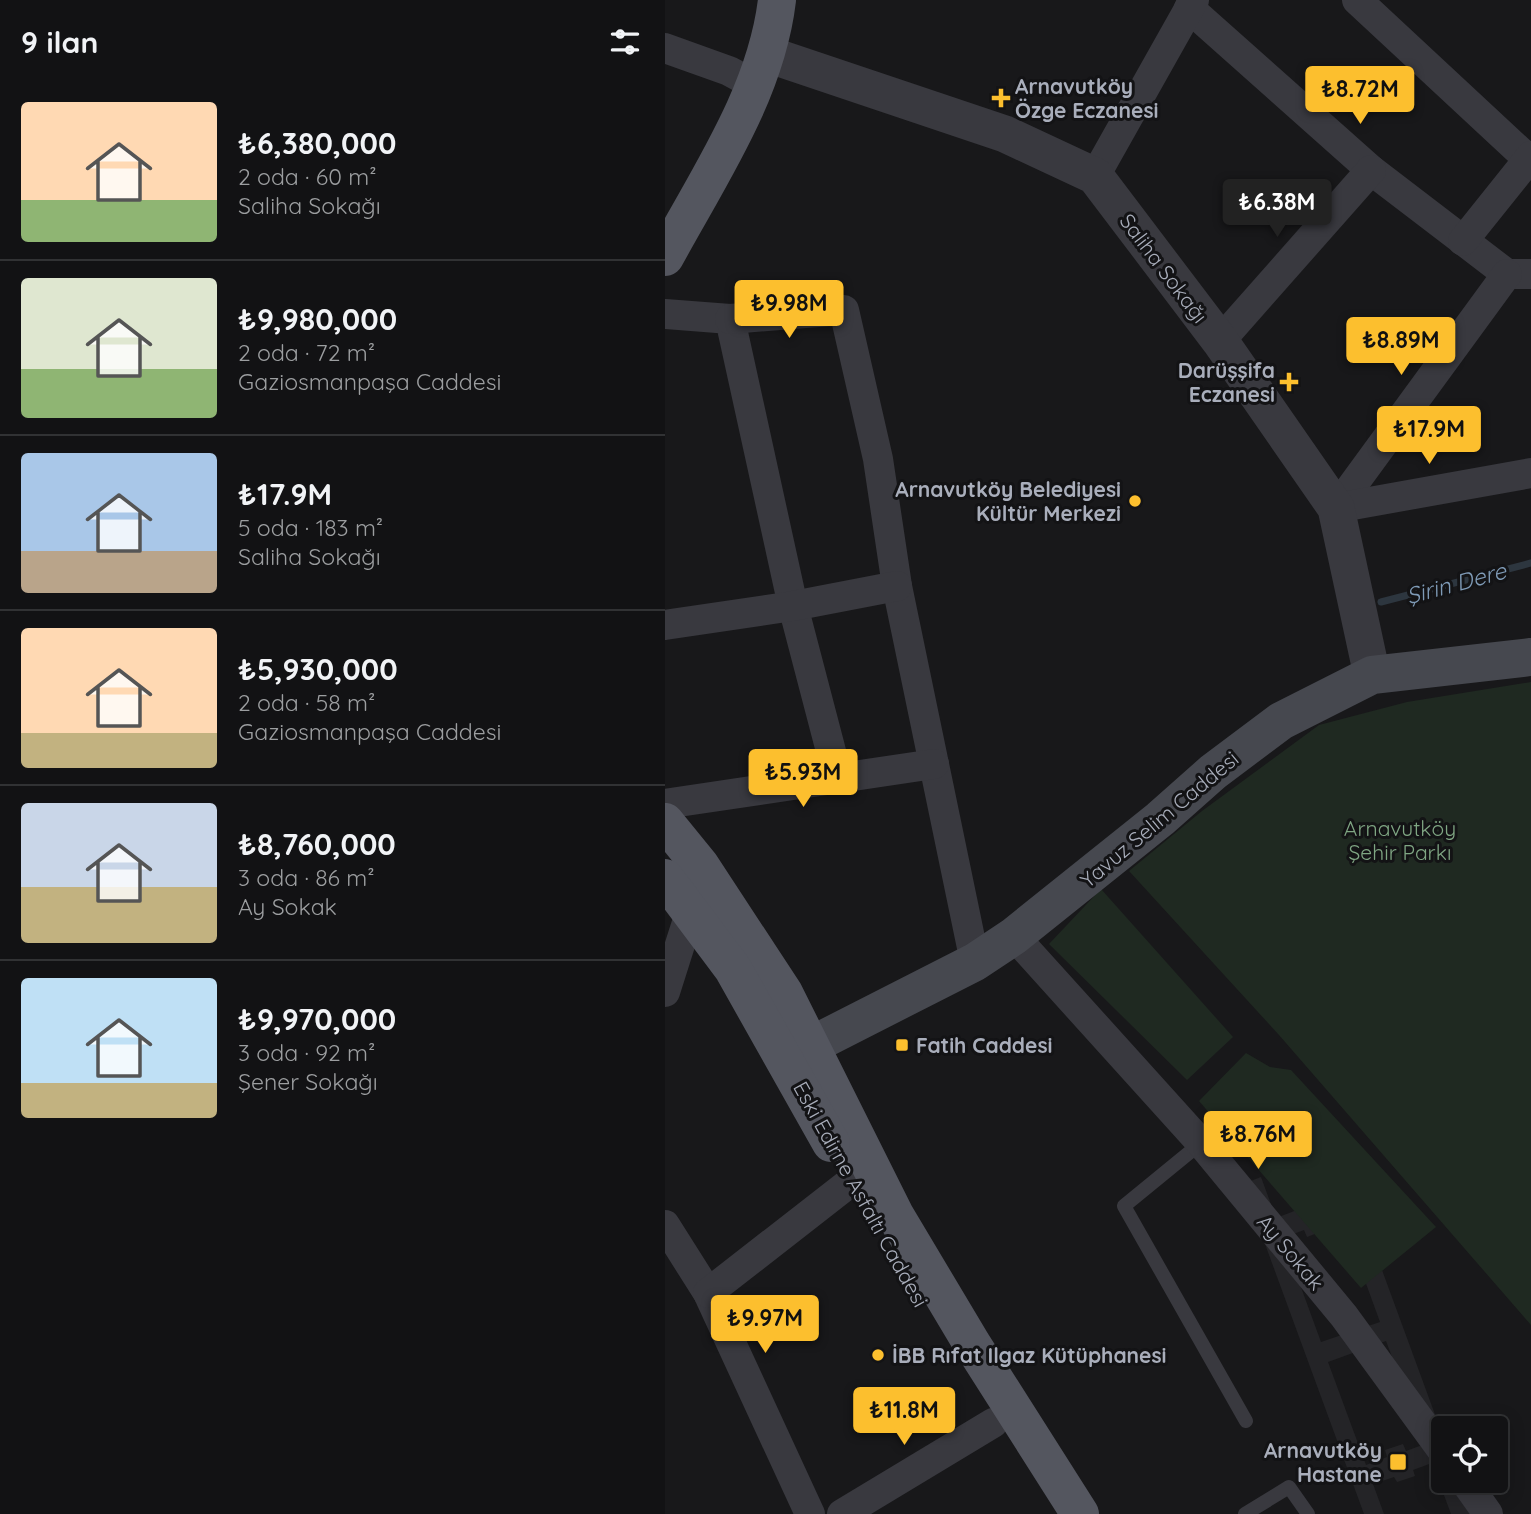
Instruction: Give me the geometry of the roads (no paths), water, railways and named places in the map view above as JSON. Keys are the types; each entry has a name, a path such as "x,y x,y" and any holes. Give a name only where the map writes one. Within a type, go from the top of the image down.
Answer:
{"main road":[{"path":"665,257 740,120 761,70 777,0"},
{"name":"Yavuz Selim Caddesi","path":"810,1046 975,962 1014,936 1160,820 1213,772 1281,721 1372,675 1531,657"},
{"name":"Eski Edirne Asfaltı Caddesi","path":"665,822 700,865 785,993 895,1215 972,1345 1080,1514"},
{"name":"Eski Edirne Asfaltı Caddesi","path":"665,878 733,969 993,1423 1051,1514"}],"street":[{"path":"1357,0 1530,157 1463,241"},
{"path":"1095,176 1191,4 1371,170 1463,241 1519,274 1336,508"},
{"path":"665,48 729,71 761,70"},
{"name":"Saliha Sokağı","path":"761,70 1005,134 1095,176 1220,341 1336,508 1372,675"},
{"path":"1220,341 1371,170"},
{"path":"665,314 730,318 844,310 878,458 897,586 975,962"},
{"path":"730,318 793,606 838,778"},
{"path":"1336,508 1531,473"},
{"path":"665,625 793,606 897,586"},
{"path":"665,804 933,764"},
{"path":"665,992 691,910"},
{"name":"Ay Sokak","path":"1014,936 1201,1143 1344,1316 1431,1435"},
{"path":"708,1293 852,1180"},
{"path":"665,1225 708,1293 810,1514"},
{"path":"842,1514 993,1423"},
{"path":"1473,1493 1488,1514"}],"lane":[{"path":"1201,1143 1124,1206 1246,1421"},
{"path":"1245,1514 1289,1487 1308,1514"}],"waterway":[{"name":"Şirin Dere","path":"1381,602 1531,563"}],"place":[{"name":"Arnavutköy Özge Eczanesi","path":"1001,98"},
{"name":"Darüşşifa Eczanesi","path":"1289,382"},
{"name":"Arnavutköy Belediyesi Kültür Merkezi","path":"1135,501"},
{"name":"Fatih Caddesi","path":"902,1045"},
{"name":"İBB Rıfat Ilgaz Kütüphanesi","path":"878,1355"},
{"name":"Arnavutköy Hastane","path":"1398,1462"}],"park label":[{"name":"Arnavutköy Şehir Parkı","path":"1400,840"}]}
